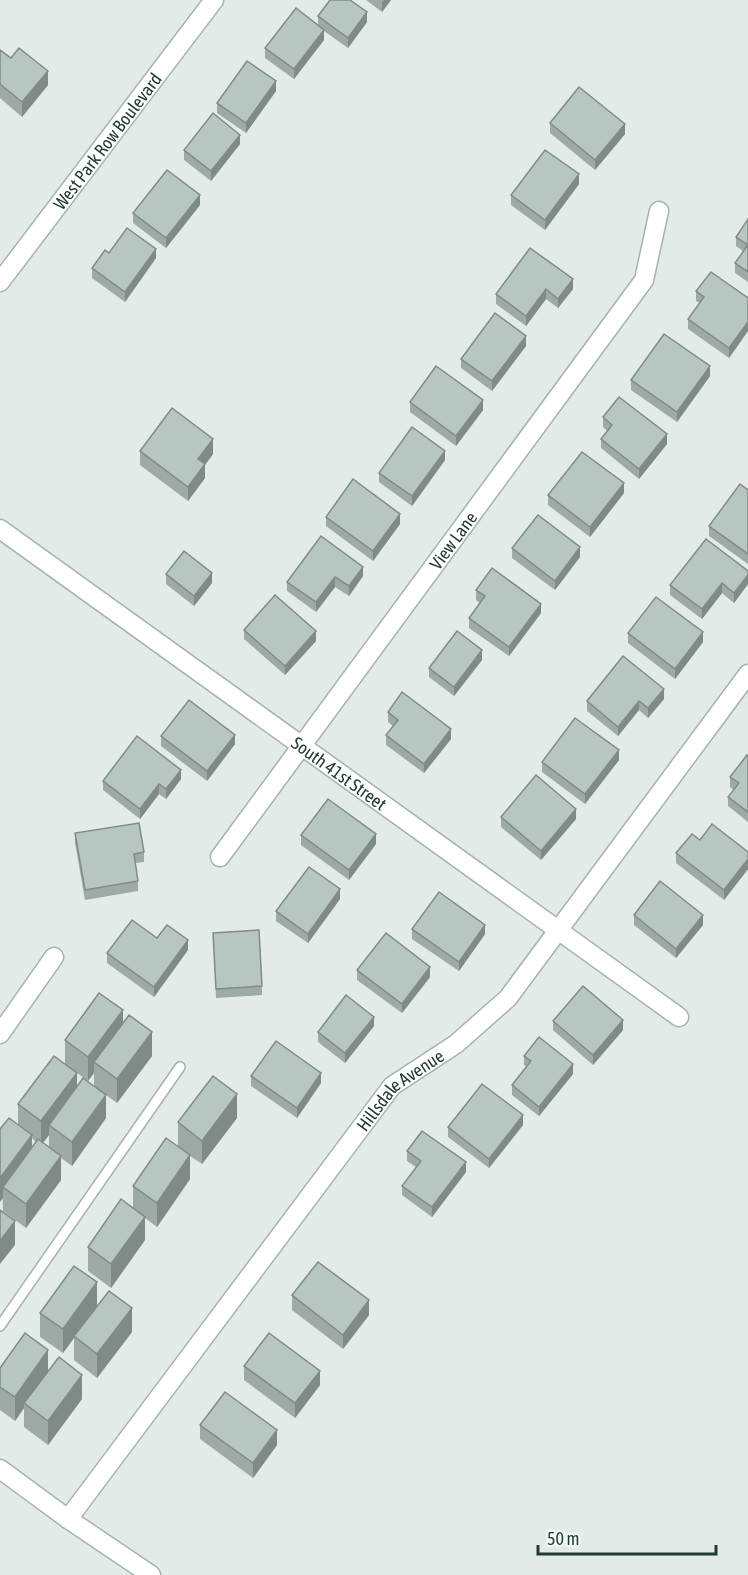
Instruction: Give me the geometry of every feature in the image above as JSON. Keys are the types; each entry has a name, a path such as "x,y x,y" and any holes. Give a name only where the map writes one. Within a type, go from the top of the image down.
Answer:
{"street":[{"name":"West Park Row Boulevard","path":"0,282 214,0"},
{"name":"View Lane","path":"220,856 644,280 659,211"},
{"name":"South 41st Street","path":"0,529 679,1017"},
{"name":"Hillsdale Avenue","path":"68,1519 392,1086 456,1044 508,998 748,674"},
{"path":"0,1034 54,957"},
{"path":"0,1469 68,1519 151,1575"}],"lane":[{"path":"0,1326 180,1067"}],"building":[{"path":"330,0 350,0 367,12 348,38 318,16"},
{"path":"296,8 324,30 294,69 265,48"},
{"path":"19,48 48,71 22,102 0,84 0,50 11,58"},
{"path":"247,61 276,81 246,123 217,103"},
{"path":"579,87 625,124 595,160 550,123"},
{"path":"213,113 240,135 211,171 184,150"},
{"path":"545,150 579,174 545,220 511,195"},
{"path":"167,170 200,195 166,238 133,213"},
{"path":"748,219 748,245 736,237"},
{"path":"127,228 156,249 125,292 92,268 105,250 109,253"},
{"path":"748,245 748,272 735,263"},
{"path":"530,248 573,279 558,299 546,289 526,316 496,294"},
{"path":"711,272 748,298 748,322 729,348 688,319 704,297 696,291"},
{"path":"495,313 526,336 492,381 461,359"},
{"path":"664,334 710,366 677,412 631,380"},
{"path":"436,366 483,400 456,436 410,402"},
{"path":"619,397 667,434 639,469 601,439 612,425 603,417"},
{"path":"172,408 213,439 198,459 205,464 188,487 140,451"},
{"path":"412,427 445,451 412,496 379,473"},
{"path":"582,452 624,483 590,527 548,495"},
{"path":"353,479 400,514 373,551 326,517"},
{"path":"740,484 748,490 748,554 709,526"},
{"path":"538,515 580,547 555,581 512,548"},
{"path":"321,536 363,567 349,586 335,577 316,602 287,582"},
{"path":"706,539 748,571 748,575 734,593 722,583 702,609 670,585"},
{"path":"184,551 212,573 194,596 166,574"},
{"path":"492,568 541,604 509,647 469,618 485,596 476,590"},
{"path":"275,595 316,631 285,666 244,630"},
{"path":"656,597 703,632 675,669 628,633"},
{"path":"457,631 482,650 454,687 429,668"},
{"path":"623,656 664,689 648,708 639,701 618,727 587,701"},
{"path":"402,692 451,729 424,764 386,735 398,720 388,712"},
{"path":"189,700 235,735 207,771 161,736"},
{"path":"575,718 619,750 585,794 542,762"},
{"path":"137,736 181,770 166,789 159,784 140,809 103,781"},
{"path":"747,755 748,812 728,797 739,783 730,777"},
{"path":"536,775 576,809 541,851 501,817"},
{"path":"328,799 376,834 349,870 301,835"},
{"path":"139,823 144,852 134,854 138,881 85,890 75,833"},
{"path":"712,824 748,852 748,859 724,890 676,853 692,834 700,840"},
{"path":"309,867 340,889 308,934 276,911"},
{"path":"660,881 703,915 676,949 634,915"},
{"path":"439,892 485,925 459,962 412,929"},
{"path":"132,920 157,938 167,925 188,940 154,987 107,953"},
{"path":"259,930 262,986 216,989 213,933"},
{"path":"386,933 430,967 402,1004 357,970"},
{"path":"583,986 623,1020 593,1055 553,1021"},
{"path":"99,993 123,1010 88,1057 65,1040"},
{"path":"346,995 374,1017 345,1053 318,1032"},
{"path":"129,1015 152,1032 117,1079 94,1062"},
{"path":"539,1037 573,1064 539,1107 512,1085 531,1061 524,1056"},
{"path":"276,1041 321,1073 297,1108 251,1076"},
{"path":"54,1056 77,1073 41,1121 18,1104"},
{"path":"213,1076 237,1094 202,1141 178,1122"},
{"path":"83,1078 106,1095 72,1142 49,1125"},
{"path":"482,1084 523,1115 489,1159 448,1127"},
{"path":"9,1118 32,1135 0,1178 0,1129"},
{"path":"422,1131 466,1162 432,1207 402,1186 421,1161 407,1151"},
{"path":"166,1138 190,1155 157,1203 133,1186"},
{"path":"38,1139 61,1156 26,1204 3,1187"},
{"path":"121,1199 145,1217 111,1264 88,1247"},
{"path":"0,1210 15,1221 0,1241"},
{"path":"318,1262 369,1300 343,1335 292,1295"},
{"path":"74,1266 97,1282 63,1329 40,1313"},
{"path":"109,1291 132,1308 97,1354 74,1336"},
{"path":"25,1333 48,1350 15,1397 0,1387 0,1368"},
{"path":"269,1333 320,1371 295,1403 244,1366"},
{"path":"59,1357 82,1375 48,1421 24,1403"},
{"path":"225,1392 277,1430 253,1463 200,1425"}]}
